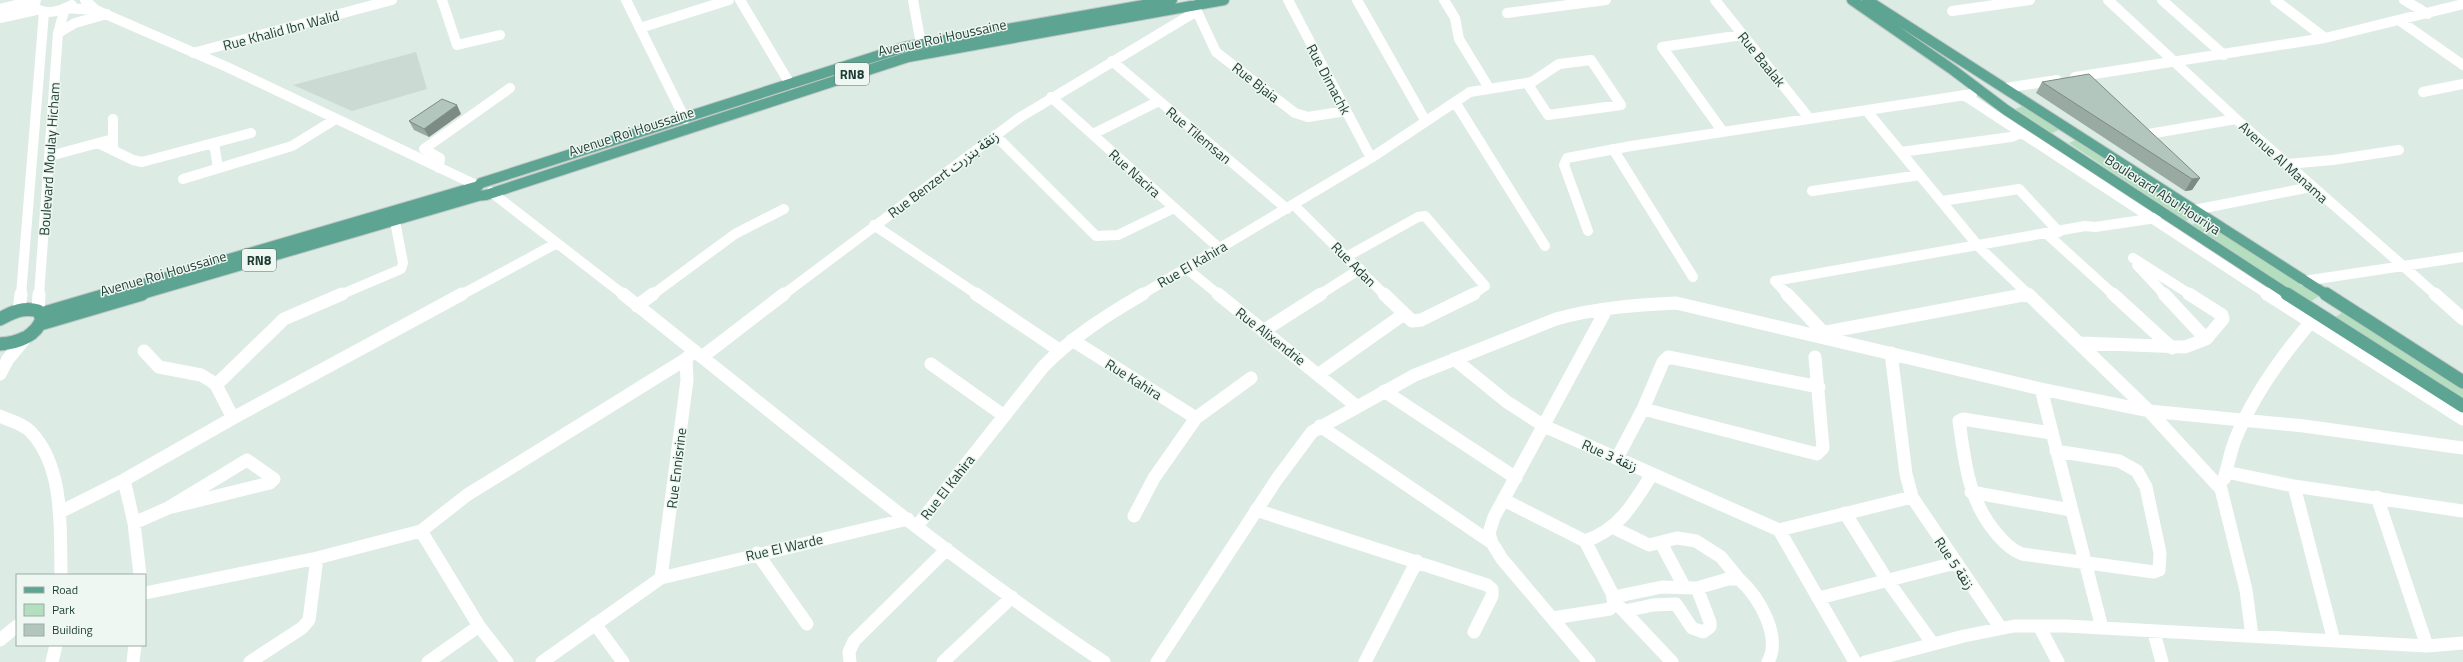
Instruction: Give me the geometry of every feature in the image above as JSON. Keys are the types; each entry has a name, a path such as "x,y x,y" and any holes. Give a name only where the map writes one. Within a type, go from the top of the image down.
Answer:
{"main road":[{"name":"Avenue Roi Houssaine","path":"40,316 395,220 685,119 790,84 921,44 1172,0"},
{"name":"Avenue Roi Houssaine","path":"40,316 483,189 908,57 1195,8 1224,0"},
{"name":"Boulevard Abu Houriya","path":"1852,0 2155,213"},
{"name":"Boulevard Abu Houriya","path":"1867,0 2463,382"},
{"name":"RN8","path":"0,319 19,310 30,309 40,316 27,336 13,342 0,344"},
{"path":"2314,318 2463,406"}],"street":[{"path":"65,8 78,0"},
{"path":"85,0 96,10"},
{"name":"Rue Khalid Ibn Walid","path":"194,54 392,0"},
{"path":"442,0 457,45 500,35"},
{"path":"626,0 685,119"},
{"path":"640,28 729,0"},
{"path":"740,0 790,84"},
{"path":"913,0 921,44"},
{"name":"Rue Dimachk","path":"1288,0 1371,158"},
{"path":"1357,0 1425,120"},
{"path":"1444,0 1455,18 1459,39 1489,88"},
{"path":"1507,13 1604,0"},
{"name":"Rue Baalak","path":"1715,0 1809,118"},
{"path":"1952,11 2030,0"},
{"name":"Avenue Al Manama","path":"2108,0 2236,119 2312,187 2404,265 2463,319"},
{"path":"2162,0 2224,55"},
{"path":"2275,0 2325,38"},
{"path":"2404,0 2428,14"},
{"path":"2005,88 2177,63 2325,38 2400,21 2463,4"},
{"path":"0,18 38,5"},
{"path":"0,9 38,5 96,10 107,14 483,189 557,243 637,306 694,355 912,523 1041,620 1104,662"},
{"name":"Boulevard Moulay Hicham","path":"19,310 29,211 38,5"},
{"name":"Boulevard Moulay Hicham","path":"40,316 58,33 65,8"},
{"name":"Rue Benzert زنقة بنزرت","path":"421,531 467,495 694,355 874,225 995,135 1051,97 1112,61 1195,8"},
{"name":"Rue Bjaia","path":"1195,8 1216,52 1295,113 1308,117 1346,111"},
{"path":"58,33 80,21 107,14"},
{"path":"2400,21 2463,65"},
{"path":"1723,132 1662,49 1664,46 1742,35"},
{"name":"Rue El Kahira","path":"912,523 1059,350 1144,291 1291,207 1371,158 1425,120 1470,92 1527,83 1536,80 1559,64 1591,60 1621,105 1548,115 1544,112 1527,83"},
{"name":"Rue Tilemsan","path":"1112,61 1159,101 1291,207"},
{"path":"2423,92 2463,84"},
{"path":"438,168 440,158 424,149 510,88"},
{"path":"1588,231 1564,162 1567,158 1613,149 1982,92"},
{"path":"1964,95 2021,133 2155,213 2463,419"},
{"name":"Rue Nacira","path":"1051,97 1219,248"},
{"path":"1093,134 1159,101"},
{"path":"1455,102 1545,246"},
{"path":"1866,110 1979,247 2081,343 2149,411 2221,489 2246,590 2252,636"},
{"path":"113,119 113,150"},
{"path":"2143,135 2236,119"},
{"path":"183,179 292,146 334,120"},
{"path":"98,143 132,160 142,162 251,133"},
{"path":"1901,152 2011,137 2021,133"},
{"path":"995,135 1096,236 1118,235 1174,208"},
{"path":"50,156 113,139"},
{"path":"214,143 218,168"},
{"path":"1613,149 1693,277"},
{"path":"2287,164 2333,160 2399,150"},
{"path":"1812,191 1920,175"},
{"path":"2194,210 2312,187"},
{"path":"1942,201 2018,189 2053,233 2172,348"},
{"name":"Rue Adan","path":"1291,207 1346,257 1360,269 1404,314 1415,322 1480,291 1485,286 1427,217 1418,218 1346,257"},
{"path":"637,306 735,234 784,209"},
{"path":"1823,332 1775,281 1979,247 2085,226 2095,227 2155,213"},
{"path":"216,385 284,319 401,269 403,263 395,220"},
{"path":"874,225 1059,350"},
{"path":"60,512 124,480 233,418 557,243"},
{"path":"2304,281 2463,256"},
{"path":"2081,343 2172,348 2185,347 2206,339 2223,319 2222,315 2133,258 2133,260 2206,339"},
{"name":"Rue Alixendrie","path":"1186,268 1263,331 1319,374 1355,405"},
{"path":"1263,331 1360,269"},
{"path":"1809,335 2028,294"},
{"path":"1157,662 1256,510 1312,432 1355,405 1454,359 1556,320 1606,310 1650,303 1676,303 2041,388 2149,411 2246,419 2463,448"},
{"path":"1589,662 1502,559 1492,543 1490,533 1494,517 1606,310"},
{"path":"1319,374 1404,314"},
{"path":"2221,489 2235,440 2246,419 2270,378 2314,318"},
{"path":"0,374 8,359 27,336"},
{"name":"Rue Kahira","path":"1072,340 1196,418"},
{"path":"144,351 159,367 201,375 216,385 233,418"},
{"name":"Rue 5 زنقة","path":"1891,353 1906,474 1912,496 1955,563 2000,627"},
{"name":"Rue Ennisrine","path":"661,578 687,380 694,355"},
{"path":"1643,409 1817,454 1823,448 1816,357"},
{"path":"1617,458 1643,409 1662,362 1668,358 1678,358 1819,387"},
{"name":"Rue 3 زنقة","path":"1454,359 1507,402 1544,426 1779,530"},
{"path":"931,364 1003,415"},
{"path":"1134,516 1154,478 1196,418 1251,378"},
{"path":"2041,388 2051,433 2102,628"},
{"path":"1384,391 1516,478"},
{"path":"0,416 30,430 47,454 60,512 61,574"},
{"path":"2051,433 1960,420 1971,492 1980,513 2013,550 2027,556 2154,572 2159,570 2160,553 2146,487 2137,470 2128,464 2056,451"},
{"path":"1320,426 1492,543"},
{"path":"134,523 168,508 247,460 274,479 270,483 168,508"},
{"path":"2226,472 2294,486 2377,497 2463,511"},
{"path":"1585,541 1598,538 1614,528 1652,474"},
{"path":"124,480 134,523 140,574"},
{"path":"2294,486 2334,641"},
{"path":"1971,492 2071,510"},
{"path":"1855,662 1779,530 1912,496"},
{"path":"2377,497 2427,646"},
{"path":"1504,500 1585,541 1618,604 1672,662"},
{"path":"1256,510 1482,582 1492,589 1492,596 1474,632"},
{"path":"1845,513 1887,580 1933,644"},
{"name":"Rue El Warde","path":"542,662 640,590 661,578 757,553 912,523"},
{"path":"1614,528 1642,542 1653,545 1679,537 1701,543 1718,555 1747,587 1774,639 1773,651 1768,662"},
{"path":"146,594 317,558 421,531 479,626 507,662"},
{"path":"1661,543 1709,617 1710,627 1699,632 1692,628 1676,604"},
{"path":"850,662 850,652 854,641 947,549"},
{"path":"757,553 807,624"},
{"path":"250,662 302,628 309,620 317,558"},
{"path":"1365,662 1417,561"},
{"path":"1819,598 1955,563"},
{"path":"1553,618 1610,608 1662,587 1691,588 1728,579 1739,579"},
{"path":"1618,604 1676,604 1691,588"},
{"path":"943,662 1012,597"},
{"path":"595,624 623,662"},
{"path":"428,662 479,626"},
{"path":"1865,662 2000,627 2039,626 2102,628 2154,633 2252,636 2427,646 2445,646 2463,643"},
{"path":"2039,626 2058,662"},
{"path":"0,640 16,627"},
{"path":"2154,633 2162,662"},
{"path":"52,662 56,646"},
{"path":"133,662 135,646"}],"shaded area":[{"path":"416,52 427,89 352,111 293,85"}],"green space":[{"path":"2025,105 2061,129 2052,133 2015,109"},
{"path":"2078,139 2195,215 2186,221 2069,143"},
{"path":"2201,219 2319,296 2310,302 2192,225"},
{"path":"2343,312 2463,386 2463,397 2334,318"}],"building":[{"path":"2089,74 2200,178 2192,179 2042,82"},
{"path":"442,99 457,105 424,129 409,121"}]}
